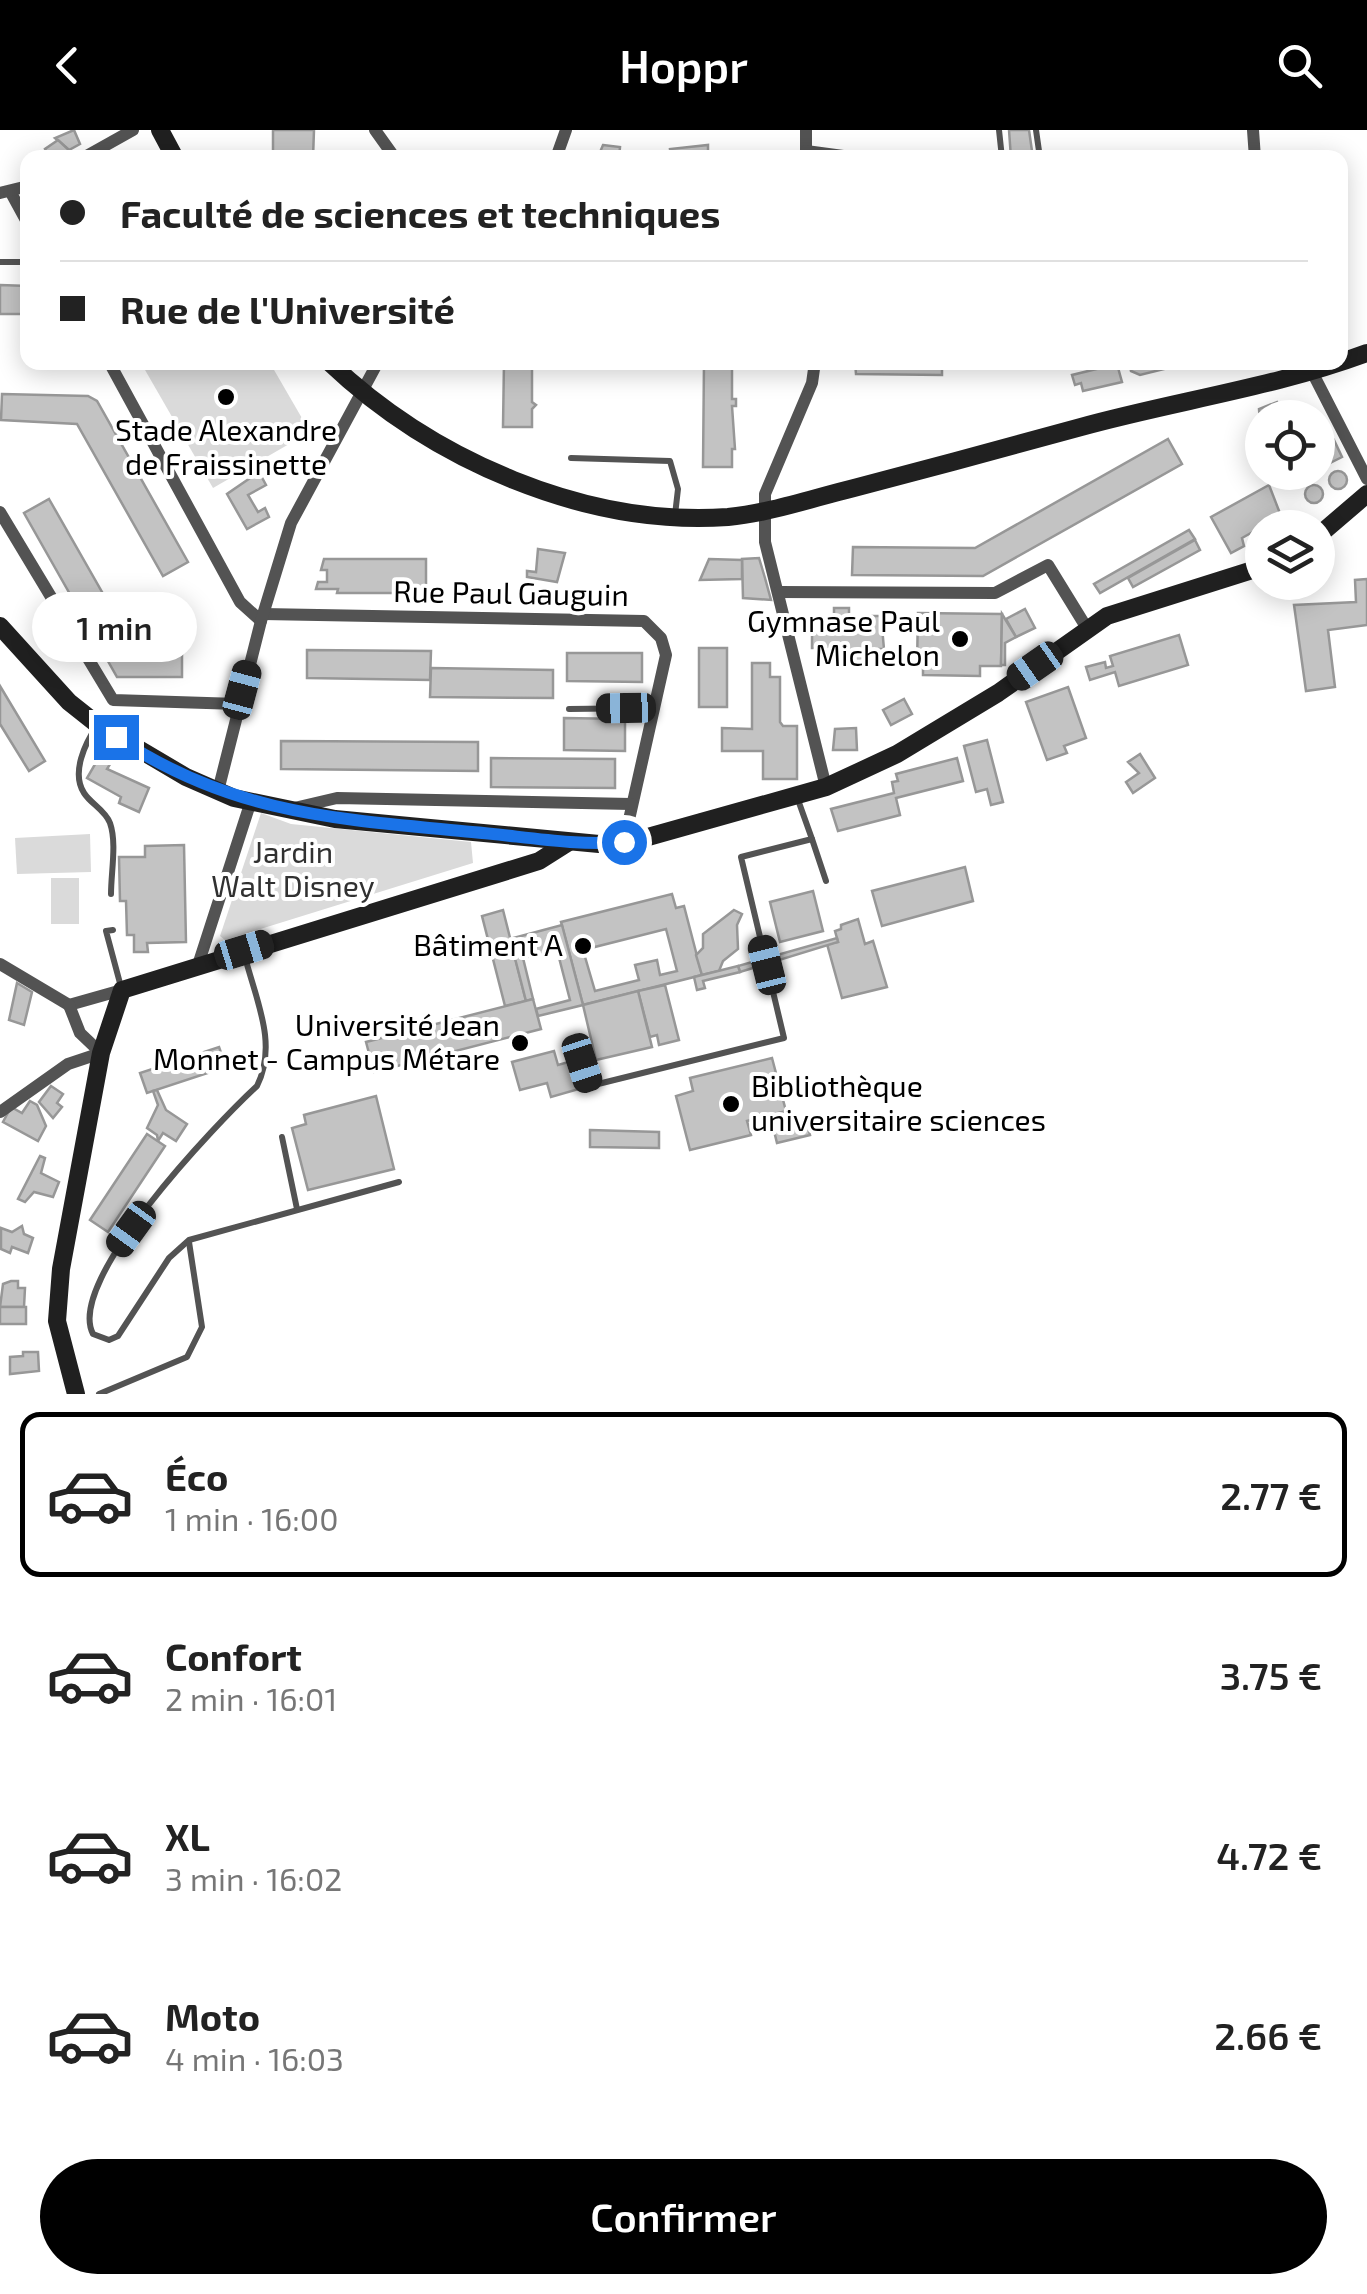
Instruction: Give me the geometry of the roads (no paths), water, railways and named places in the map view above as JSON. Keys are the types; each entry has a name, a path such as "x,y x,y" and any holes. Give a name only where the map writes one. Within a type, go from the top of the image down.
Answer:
{"street":[{"path":"97,150 133,130"},
{"path":"5,192 20,213"},
{"path":"114,370 240,602 262,618"},
{"path":"339,370 444,448 526,486 647,515 734,516 1297,370"},
{"path":"218,791 238,704 291,523 374,370"},
{"path":"814,370 765,494 764,542 826,787"},
{"path":"1310,370 1367,479"},
{"path":"1335,521 1367,494"},
{"path":"0,512 112,700 238,704"},
{"path":"779,592 995,593 1048,565 1088,630"},
{"path":"0,626 68,702 98,725 135,750 218,791 335,819 543,840 624,842 826,787 913,744 998,693 1107,616 1245,573"},
{"name":"Rue Paul Gauguin","path":"262,618 644,621 661,638 666,655 624,842"},
{"path":"288,809 337,798 631,804"},
{"path":"198,965 251,800"},
{"path":"516,867 543,840"},
{"path":"69,1005 539,862 569,842"},
{"path":"0,964 69,1005 80,1032 101,1052"},
{"path":"76,1394 57,1321 70,1201 101,1052 122,990"},
{"path":"0,1112 68,1064 101,1052"}],"lane":[{"path":"572,458 670,460 678,489 675,516"},
{"path":"568,709 654,708"},
{"path":"98,725 89,737 78,773 83,792 108,817 112,832 111,894"},
{"path":"796,796 826,880"},
{"path":"575,1039 590,1086 784,1038 740,857 812,839"},
{"path":"113,930 106,931 122,990"},
{"path":"244,950 267,1042 263,1074 257,1086 163,1189 116,1250 90,1296 88,1326 93,1334 109,1340 118,1336 169,1258 189,1240 399,1182"},
{"path":"282,1137 298,1209"},
{"path":"98,1394 187,1357 202,1327 189,1240"}],"place":[{"name":"Stade Alexandre de Fraissinette","path":"226,397"},
{"name":"Gymnase Paul Michelon","path":"960,639"},
{"name":"Bâtiment A","path":"583,946"},
{"name":"Université Jean Monnet - Campus Métare","path":"520,1043"},
{"name":"Bibliothèque universitaire sciences","path":"731,1104"}],"park label":[{"name":"Jardin Walt Disney","path":"293,870"}]}
